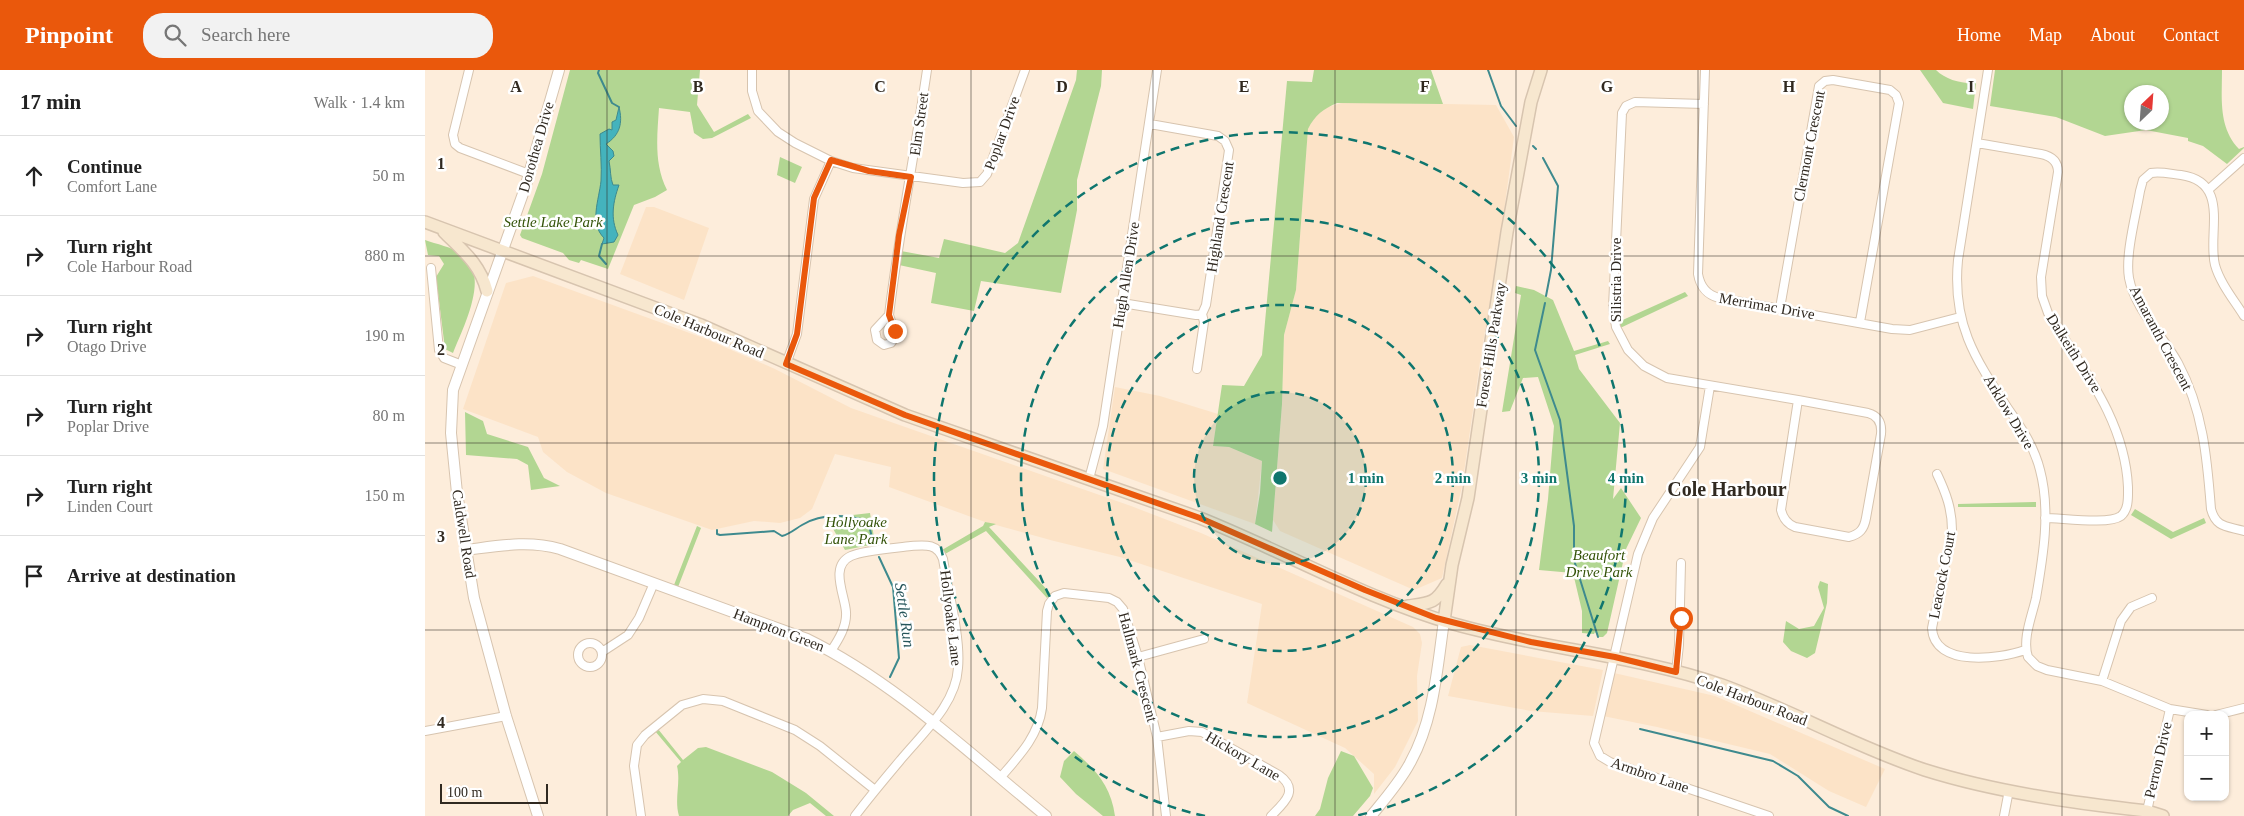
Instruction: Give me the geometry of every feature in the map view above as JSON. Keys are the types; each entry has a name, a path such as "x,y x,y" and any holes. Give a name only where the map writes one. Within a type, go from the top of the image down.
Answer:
{"main road":[{"name":"Forest Hills Parkway","path":"1444,621 1450,581 1469,498 1507,232 1531,102 1541,70"},
{"name":"Cole Harbour Road","path":"425,222 503,253 581,279 701,325 905,415 1238,533 1365,590 1444,621 1531,642 1615,657 1722,685 1909,764 1976,783 2009,790 2147,811 2163,816"},
{"path":"441,229 476,265 483,275 487,291"},
{"path":"1406,606 1429,604 1438,599 1450,581"}],"street":[{"path":"469,70 453,136 455,144 460,148 529,174"},
{"name":"Dorothea Drive","path":"503,253 529,174 559,70"},
{"name":"Poplar Drive","path":"751,70 755,104 763,117 784,136 831,160 869,171 963,184 977,183 984,179 1025,70"},
{"name":"Elm Street","path":"889,315 899,235 911,177 927,70"},
{"name":"Hugh Allen Drive","path":"1089,479 1103,426 1157,70"},
{"name":"Merrimac Drive","path":"1705,70 1700,282 1707,292 1715,297 1892,329 1910,330 1960,317"},
{"name":"Arklow Drive","path":"1988,70 1957,277 1960,317 1967,340 1976,358 2025,433 2041,472 2045,518 2040,571 2025,650"},
{"name":"Clermont Crescent","path":"1780,308 1819,86 1825,81 1833,80 1890,90 1897,95 1899,103 1860,322"},
{"name":"Silistria Drive","path":"1704,104 1635,102 1626,106 1622,113 1613,307 1616,327 1619,336 1628,350 1644,366 1667,378 1798,400 1869,413 1875,416 1880,422 1881,434 1866,518 1863,528 1857,534 1849,537 1795,527 1788,523 1782,515 1781,510 1798,400"},
{"name":"Highland Crescent","path":"1150,124 1218,136 1229,147 1207,305 1202,314 1204,322 1197,369"},
{"name":"Dalkeith Drive","path":"1977,143 2041,154 2055,162 2058,172 2041,277 2042,296 2048,313 2108,410 2125,458 2128,497 2127,508 2120,516 2108,520 2045,518"},
{"path":"2244,158 2208,190 2213,202 2214,211 2213,250 2216,266 2244,316"},
{"path":"786,364 797,334 814,198 831,160"},
{"name":"Amaranth Crescent","path":"2208,190 2200,182 2186,176 2153,173 2145,178 2141,184 2138,201 2129,260 2129,276 2136,297 2179,363 2196,404 2206,448 2211,509 2214,519 2222,525 2244,531"},
{"name":"Caldwell Road","path":"503,253 487,291 453,390 451,433 453,465 474,598 506,716 538,816"},
{"path":"431,268 439,350 444,358 462,365"},
{"path":"1122,303 1196,316 1202,314"},
{"path":"1615,657 1641,545 1653,518 1700,446 1710,386"},
{"name":"Leacock Court","path":"1937,474 1951,505 1952,518 1932,628 1935,641 1945,652 1979,658 2004,657 2025,650"},
{"name":"Hampton Green","path":"466,550 519,544 549,546 807,639 876,678 1046,816"},
{"name":"Hollyoake Lane","path":"831,651 841,634 845,619 846,612 839,575 840,567 845,559 853,555 891,548 927,544 934,547 943,559 959,662 952,692 932,723"},
{"path":"1676,672 1680,627 1681,563"},
{"path":"602,652 628,635 639,618 654,583"},
{"name":"Hallmark Crescent","path":"1000,778 1029,744 1039,722 1049,604 1055,596 1066,593 1109,598 1117,602 1125,613 1138,657 1157,737 1166,816"},
{"path":"2101,681 2121,621 2131,607 2152,598"},
{"path":"1371,816 1397,783 1415,753 1431,707 1444,621"},
{"path":"1138,657 1204,639"},
{"path":"2025,650 2031,662 2047,670 2101,681 2170,710 2184,712"},
{"name":"Armbro Lane","path":"1615,657 1595,737 1595,746 1600,756 1613,764 1769,816"},
{"path":"641,816 634,766 637,745 649,731 682,705 703,699 723,700 795,730 820,746 875,790"},
{"path":"2229,712 2244,708"},
{"name":"Perron Drive","path":"2147,811 2170,710"},
{"path":"425,730 506,716"},
{"path":"855,816 932,723"},
{"name":"Hickory Lane","path":"1157,737 1189,731 1203,732 1283,778 1289,785 1289,795 1285,803 1271,816"},
{"path":"2004,816 2009,790"}],"shaded area":[{"path":"1345,102 1496,105 1514,137 1496,271 1482,348 1462,486 1442,578 1414,590 1280,531 1273,520 1282,404 1284,335 1296,290 1308,129 1313,118 1324,108"},
{"path":"646,207 654,207 709,228 684,300 620,274"},
{"path":"533,276 706,339 775,369 851,408 1131,506 1201,533 1413,627 1420,634 1422,643 1417,676 1418,721 1395,767 1374,794 1374,774 1345,748 1247,703 1262,604 1120,557 985,522 889,487 891,467 835,454 812,509 800,518 780,523 754,521 712,530 606,493 567,472 543,452 538,437 463,409 506,283"},
{"path":"1115,387 1160,396 1218,414 1213,446 1229,447 1262,461 1255,524 1103,469"},
{"path":"1470,645 1603,670 1593,716 1531,711 1448,696 1461,647"},
{"path":"1614,673 1715,696 1885,769 1866,807 1829,791 1770,754 1603,716"}],"green space":[{"name":"Settle Lake Park","path":"570,70 700,70 697,105 714,132 748,114 751,118 712,138 703,139 694,133 690,112 659,108 658,160 667,190 634,205 608,269 581,260 579,263 569,260 563,253 522,238 520,235 542,174"},
{"path":"1077,70 1102,70 1101,86 1077,180 1077,210 1061,293 981,281 974,311 931,303 936,273 899,265 901,251 939,258 944,239 1005,253 1018,243 1076,80"},
{"path":"1314,70 1431,70 1443,104 1337,103 1320,113 1308,129 1296,290 1284,335 1282,404 1272,532 1255,524 1260,493 1262,461 1229,447 1213,446 1222,385 1244,386 1262,355 1287,81 1312,82"},
{"path":"1920,70 1936,70 1955,81 1976,83 1973,109 1943,103"},
{"path":"1995,70 2222,70 2224,122 2232,140 2239,149 2244,148 2227,164 2203,146 2188,141 2188,138 2146,130 2105,136 2056,117 1990,106"},
{"path":"780,157 802,167 795,183 777,175"},
{"path":"425,240 462,254 470,263 474,275 475,288 472,302 453,353 445,349 436,277 444,264 439,256 428,255"},
{"name":"Beaufort Drive Park","path":"1516,286 1534,290 1553,300 1574,351 1608,341 1610,344 1575,355 1579,369 1620,423 1613,499 1621,488 1641,518 1626,549 1607,633 1603,637 1599,637 1595,632 1594,634 1582,633 1582,611 1573,573 1539,570 1548,499 1554,426 1538,377 1523,378 1510,411 1502,412 1521,295 1515,293"},
{"path":"1685,292 1688,296 1618,329 1616,323"},
{"path":"465,412 483,421 487,434 528,447 544,478 560,486 531,490 528,465 517,459 466,455"},
{"path":"2036,502 2036,507 1958,507 1958,504"},
{"path":"2135,509 2173,532 2204,518 2206,523 2171,539 2131,515"},
{"name":"Hollyoake Lane Park","path":"870,513 875,544 845,550 827,518"},
{"path":"985,522 996,524 989,527 1051,594 1047,598 986,531 945,554 942,550 983,526"},
{"path":"697,526 701,528 678,587 674,585"},
{"path":"1820,581 1828,584 1827,603 1815,653 1807,658 1791,651 1783,642 1786,621 1799,629 1814,626 1824,608 1818,587"},
{"path":"658,729 683,760 698,748 706,747 772,772 806,793 834,816 826,816 810,803 793,810 788,816 679,816 677,766 681,762 655,731"},
{"path":"1074,751 1101,779 1110,796 1115,816 1103,816 1076,794 1060,777 1064,761"},
{"path":"1341,751 1354,756 1373,788 1370,796 1353,816 1315,816 1320,809 1328,778"}],"water":[{"path":"619,107 621,118 619,128 615,137 606,144 613,151 614,156 609,161 612,182 613,185 619,185 613,210 615,229 618,235 614,242 602,244 604,238 599,232 596,218 601,181 600,134 609,129 612,130 612,122 616,120"}],"waterway":[{"name":"Settle Run","path":"599,70 598,73 612,103 619,107"},
{"path":"1488,70 1501,106 1516,126"},
{"path":"1533,146 1536,149"},
{"path":"1543,158 1558,186 1551,270 1546,296"},
{"name":"Settle Run","path":"602,244 599,256 606,264"},
{"path":"1545,303 1535,350 1560,420 1574,526 1574,560 1598,637"},
{"name":"Settle Run","path":"717,530 717,534 720,535 774,531 782,536 818,518 843,516 868,521 874,546"},
{"name":"Settle Run","path":"879,557 893,587 899,658 890,677"},
{"path":"1640,729 1773,761 1798,776 1829,807 1848,816"}],"district":[{"name":"Cole Harbour","path":"1727,489"}],"route":[{"path":"895,331 889,315 899,235 911,177 853,168 831,160 814,198 797,334 786,364 905,415 1200,518 1365,590 1457,625 1531,642 1615,657 1676,672 1681,618"}]}
